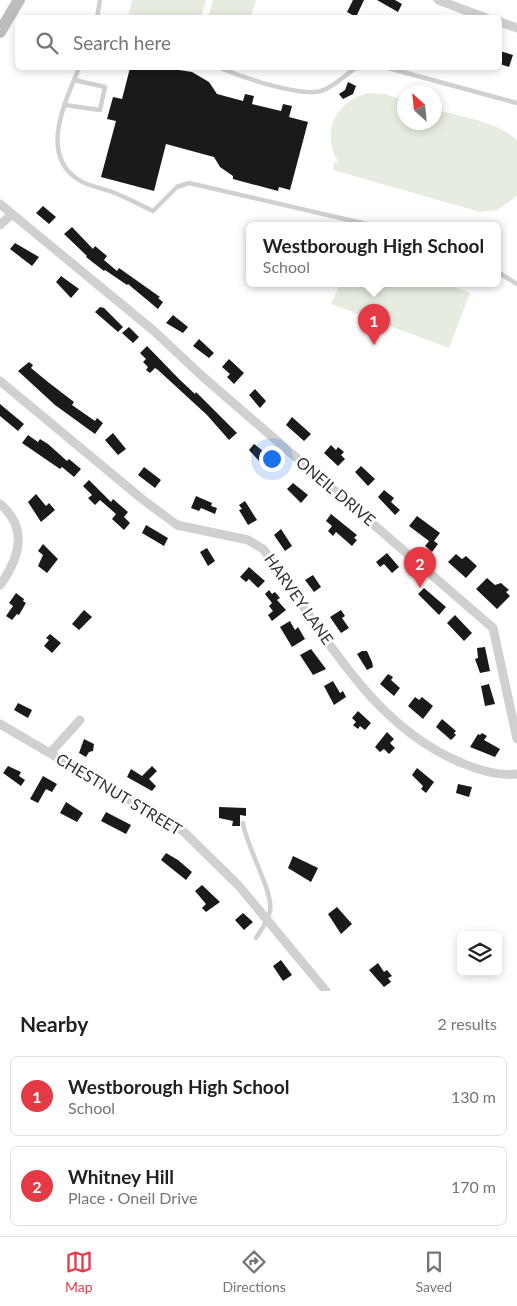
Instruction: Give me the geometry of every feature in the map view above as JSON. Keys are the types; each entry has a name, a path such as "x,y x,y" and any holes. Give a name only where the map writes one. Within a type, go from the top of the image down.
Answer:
{"main road":[{"path":"0,32 19,0"}],"street":[{"path":"442,1 478,15"},
{"path":"502,23 517,28"},
{"name":"ONEIL DRIVE","path":"0,204 154,331 239,408 493,628 517,739"},
{"path":"0,225 12,214"},
{"name":"HARVEY LANE","path":"0,381 142,499 177,525 248,540 263,549 360,687 407,731 440,754 457,761 490,772 517,774"},
{"path":"0,504 15,523 19,544 15,563 0,585"},
{"path":"50,753 80,720"},
{"name":"CHESTNUT STREET","path":"0,724 184,831 221,866 326,991"},
{"path":"314,991 317,980"}],"lane":[{"path":"98,15 100,0"},
{"path":"78,70 65,105 57,134 62,159 68,172 80,181 113,192 154,211 177,187 189,183 358,222"},
{"path":"226,70 258,81 301,91 322,91 353,70"},
{"path":"395,70 517,103"},
{"path":"65,105 100,110 104,87 74,80"},
{"path":"501,274 517,284"},
{"path":"243,823 249,850 270,900 271,909 267,920 256,938"}],"shaded area":[{"path":"132,0 206,0 202,15 128,15"},
{"path":"213,0 256,0 251,15 209,15"},
{"path":"368,93 385,94 397,98 397,130 442,130 442,111 478,120 509,134 517,140 517,196 497,210 480,212 333,170 334,162 339,163 333,152 331,141 331,130 334,120 339,111 356,97"},
{"path":"339,287 455,287 470,293 449,348 331,304"}],"building":[{"path":"353,0 364,0 357,15 347,12"},
{"path":"377,0 395,0 402,4 398,12"},
{"path":"502,52 513,55 509,67 502,65"},
{"path":"129,70 179,70 192,72 209,82 217,94 243,101 245,94 254,96 252,104 281,111 283,104 292,106 289,117 308,122 290,190 279,187 278,191 233,179 233,176 220,167 214,157 166,144 154,191 101,177 116,121 107,119 113,97 122,99"},
{"path":"348,82 356,86 353,94 343,99 339,94 345,90"},
{"path":"43,206 56,217 49,224 36,213"},
{"path":"72,227 93,249 95,246 107,256 104,260 117,271 119,268 160,297 158,298 163,302 158,309 128,284 104,271 86,257 64,234"},
{"path":"15,243 39,257 32,266 10,249"},
{"path":"61,276 79,289 71,298 56,282"},
{"path":"100,307 104,308 123,327 118,332 95,312"},
{"path":"173,315 188,327 183,333 166,323"},
{"path":"129,327 139,337 133,343 122,333"},
{"path":"199,339 214,353 209,358 193,346"},
{"path":"147,346 237,433 229,440 207,415 158,370 155,368 150,373 146,370 148,367 143,362 146,359 140,353"},
{"path":"229,359 244,373 234,384 227,377 230,374 222,367"},
{"path":"29,362 33,365 31,368 74,402 72,405 95,421 97,418 103,423 95,434 55,405 18,371"},
{"path":"255,389 266,401 260,408 249,395"},
{"path":"0,404 24,424 18,431 0,416"},
{"path":"292,417 311,434 304,441 286,425"},
{"path":"113,433 126,449 118,455 105,440"},
{"path":"28,435 38,442 40,439 48,444 67,461 69,459 81,469 74,477 62,467 60,469 22,443"},
{"path":"254,444 267,454 260,462 249,450"},
{"path":"331,445 336,450 338,447 344,452 341,455 345,459 338,466 324,453"},
{"path":"361,466 375,479 368,486 355,472"},
{"path":"144,467 161,480 155,488 138,475"},
{"path":"89,480 111,502 113,499 128,512 124,517 130,523 124,530 112,519 116,514 100,500 95,505 88,498 92,495 83,486"},
{"path":"293,483 308,495 301,503 287,489"},
{"path":"384,490 394,498 391,502 400,510 395,515 378,497"},
{"path":"36,494 46,506 49,503 55,510 41,522 28,502"},
{"path":"196,496 212,503 211,506 217,508 215,514 201,508 199,511 191,508"},
{"path":"245,501 257,520 248,525 239,510 242,509 239,505"},
{"path":"331,514 357,535 354,538 357,540 352,546 336,532 333,536 328,531 332,526 326,521"},
{"path":"417,516 440,533 434,541 438,544 432,552 425,546 429,541 409,526"},
{"path":"146,525 168,538 164,546 142,533"},
{"path":"281,529 292,546 285,551 274,535"},
{"path":"43,544 58,559 47,573 38,566 43,555 38,551"},
{"path":"207,548 215,561 208,566 200,552"},
{"path":"387,553 399,567 392,573 384,564 380,567 376,562"},
{"path":"456,554 462,559 466,556 477,566 466,578 448,562"},
{"path":"249,567 265,581 258,588 249,579 246,582 240,577"},
{"path":"313,575 321,587 314,592 305,580"},
{"path":"487,578 495,585 501,583 509,590 506,592 510,596 497,609 476,589"},
{"path":"424,588 446,607 439,615 418,594"},
{"path":"269,590 272,594 275,592 280,598 277,600 286,610 272,621 268,615 273,611 269,606 272,603 265,594"},
{"path":"16,593 26,603 19,615 17,614 12,620 6,616 13,606 9,603"},
{"path":"84,610 92,617 79,630 72,624"},
{"path":"341,610 345,616 342,618 349,628 341,633 330,617"},
{"path":"455,615 472,633 464,641 447,623"},
{"path":"290,621 295,630 298,627 305,639 292,647 280,627"},
{"path":"50,634 61,643 52,653 44,646 49,640 46,638"},
{"path":"485,647 490,671 480,673 475,659 478,658 477,648"},
{"path":"311,649 326,669 313,675 300,655"},
{"path":"367,651 372,662 373,667 367,670 357,654"},
{"path":"388,674 393,677 391,680 400,688 394,696 380,684"},
{"path":"333,681 340,693 343,691 346,697 334,705 324,686"},
{"path":"489,684 495,704 485,706 481,686"},
{"path":"415,697 419,700 422,697 433,706 423,719 408,706"},
{"path":"18,703 32,710 28,718 14,710"},
{"path":"358,711 371,723 365,730 360,726 358,729 353,725 356,722 352,718"},
{"path":"442,719 456,731 454,733 456,735 451,740 436,727"},
{"path":"387,732 394,739 390,743 395,748 389,754 384,749 380,752 375,747"},
{"path":"482,733 487,736 484,740 500,749 495,757 470,747 478,734"},
{"path":"84,739 94,744 93,751 89,752 86,757 79,753"},
{"path":"8,766 21,772 19,776 25,780 21,786 3,773"},
{"path":"152,766 157,771 149,779 156,786 152,791 127,777 131,769 142,776"},
{"path":"417,768 434,782 426,793 421,789 423,786 412,775"},
{"path":"43,776 57,784 52,792 46,789 38,803 30,799"},
{"path":"458,784 472,787 469,797 456,793"},
{"path":"66,802 83,813 77,822 60,813"},
{"path":"219,807 246,808 246,816 240,815 240,826 232,826 233,821 219,818"},
{"path":"106,812 131,825 126,834 101,821"},
{"path":"166,853 192,872 186,880 161,860"},
{"path":"293,856 318,868 311,882 288,868"},
{"path":"202,885 220,902 206,912 202,908 206,904 195,891"},
{"path":"337,907 352,924 341,934 328,914"},
{"path":"243,913 253,922 244,930 235,920"},
{"path":"281,960 292,975 283,981 273,966"},
{"path":"378,963 384,972 387,970 392,976 388,978 391,982 384,987 369,970"}],"place":[{"name":"Westborough High School","path":"374,345"},
{"name":"Whitney Hill","path":"420,588"}]}
